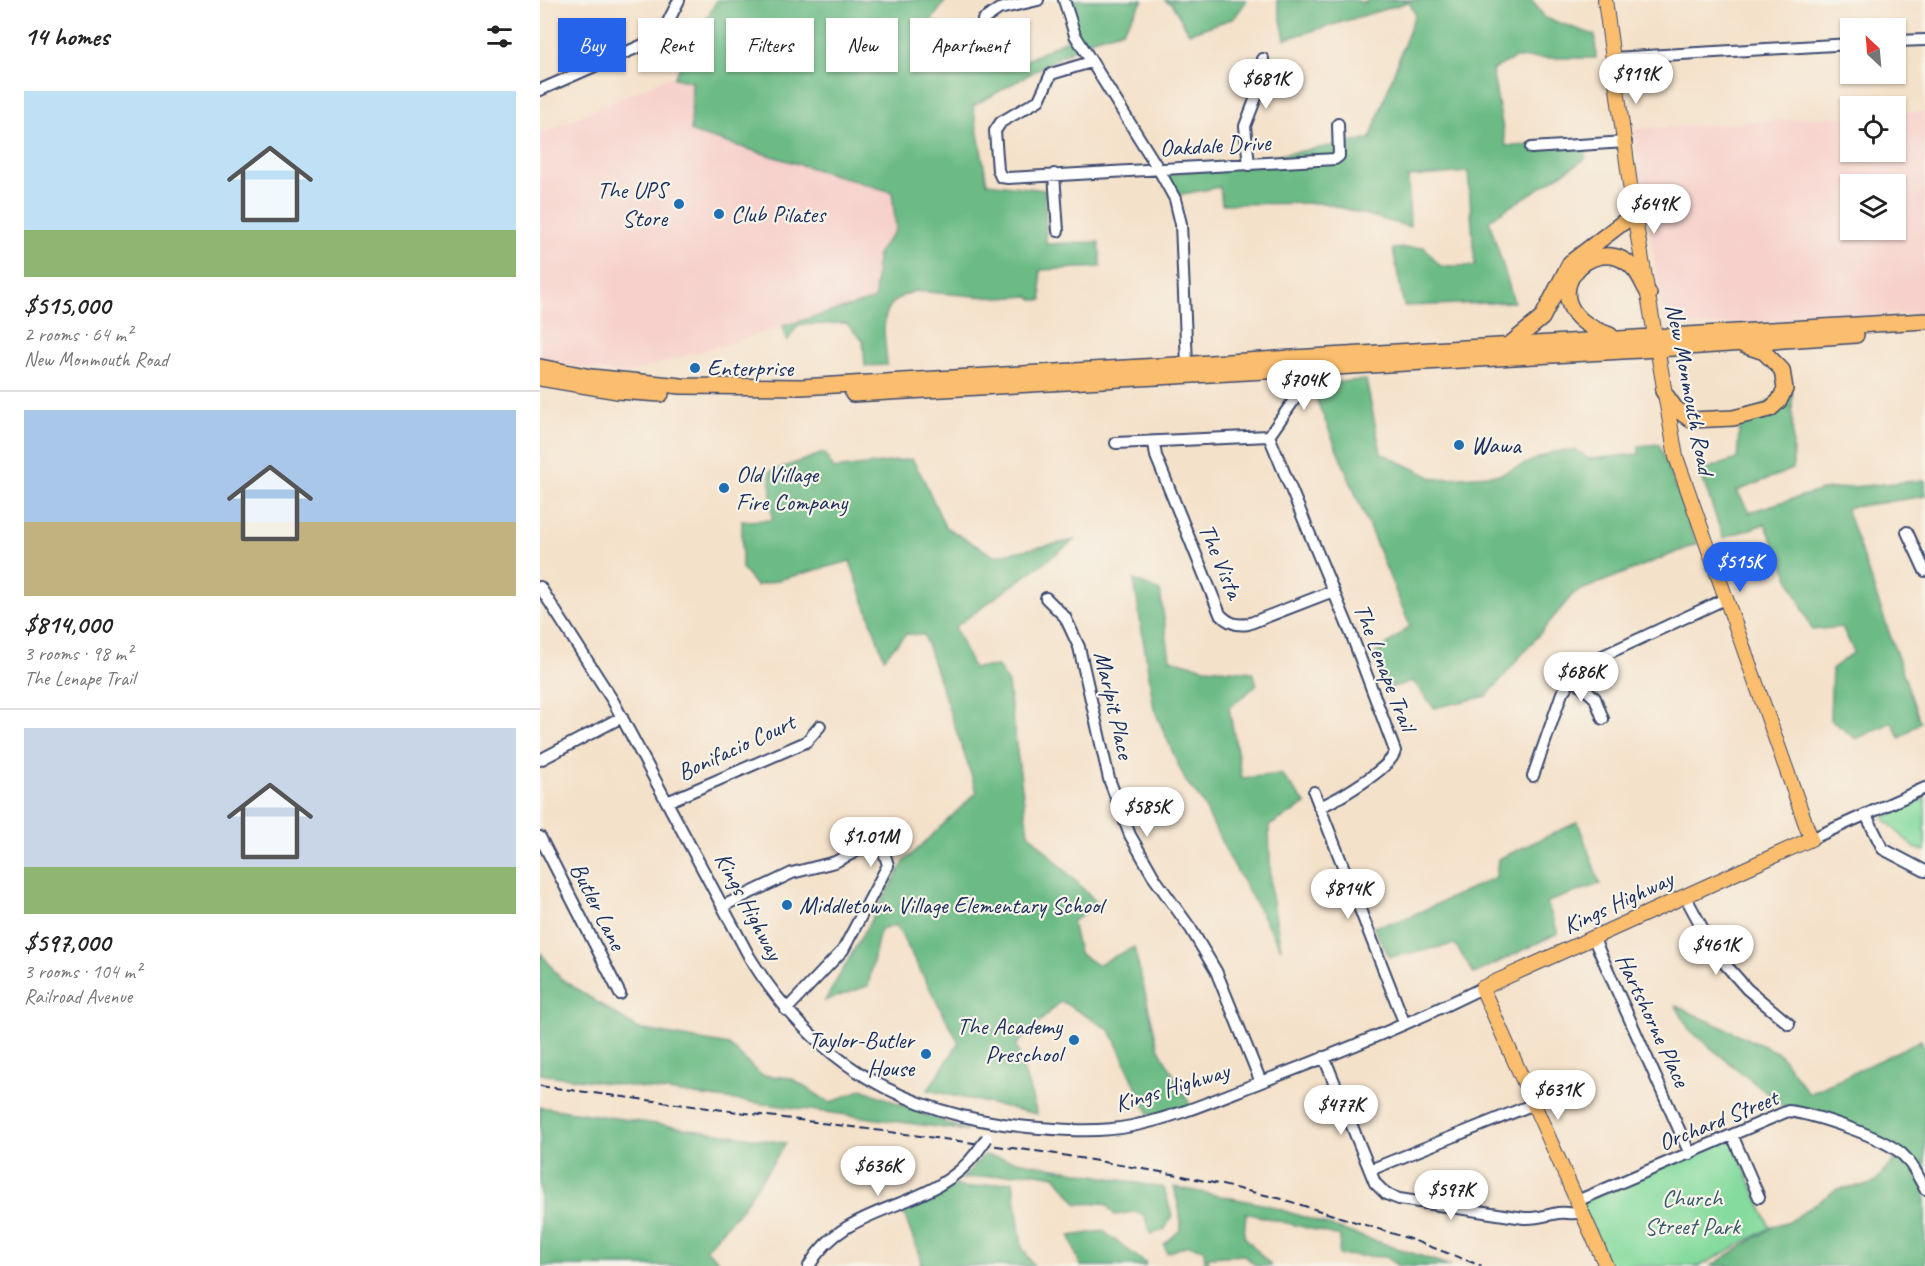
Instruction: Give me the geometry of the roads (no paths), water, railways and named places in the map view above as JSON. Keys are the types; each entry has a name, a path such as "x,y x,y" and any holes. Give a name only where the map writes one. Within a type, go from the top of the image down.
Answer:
{"highway":[{"path":"1509,345 1542,318 1570,263 1634,214"},
{"path":"1619,338 1590,328 1574,314 1568,298 1573,274 1588,260 1612,256 1635,269 1649,294"},
{"path":"540,378 637,393 746,397 1312,369 1925,321"},
{"path":"540,367 651,384 801,387 1619,338 1657,343 1737,343 1925,331"},
{"path":"1663,391 1675,408 1691,420 1733,418 1770,410 1779,401 1785,389 1782,370 1764,352 1737,343"}],"main road":[{"name":"New Monmouth Road","path":"1605,0 1634,214 1676,457 1811,839"},
{"name":"Kings Highway","path":"1482,988 1811,839"},
{"path":"1482,988 1606,1266"}],"street":[{"path":"540,90 652,41 664,28 679,0"},
{"path":"986,18 999,9 1038,0"},
{"path":"1064,0 1071,26 1091,62 1175,199 1181,222 1187,364"},
{"path":"1906,40 1925,39"},
{"path":"1613,58 1840,45"},
{"path":"1249,165 1245,126 1265,74 1263,59"},
{"name":"Oakdale Drive","path":"1091,62 1051,74 1039,100 1000,122 995,131 998,170 1001,177 1249,165 1337,158 1338,124"},
{"path":"1531,148 1626,142"},
{"path":"1058,174 1058,231"},
{"path":"1116,443 1269,436 1299,393 1312,369"},
{"name":"The Lenape Trail","path":"1269,436 1333,591 1395,751 1389,762 1335,802 1319,807"},
{"name":"The Vista","path":"1154,442 1156,456 1178,512 1220,614 1227,621 1234,624 1248,624 1333,591"},
{"path":"1907,532 1925,571"},
{"name":"Kings Highway","path":"540,587 622,717 750,958 786,1010 828,1051 870,1081 922,1105 996,1123 1104,1130 1132,1126 1158,1120 1261,1082 1482,988"},
{"name":"Marlpit Place","path":"1046,598 1065,616 1078,647 1109,779 1130,835 1155,879 1191,929 1216,971 1261,1082"},
{"path":"1533,776 1562,693 1572,677 1587,662 1725,599"},
{"path":"1572,677 1595,698 1604,719"},
{"path":"540,760 622,717"},
{"name":"Bonifacio Court","path":"667,802 806,742 820,726"},
{"name":"Kings Highway","path":"1811,839 1925,788"},
{"path":"1314,792 1404,1022"},
{"path":"1866,815 1883,849 1925,871"},
{"name":"Butler Lane","path":"540,839 620,994"},
{"path":"723,906 792,873 835,862 869,844 882,846 888,865 843,950 786,1010"},
{"path":"1685,896 1717,955 1748,989 1789,1024"},
{"name":"Hartshorne Place","path":"1593,938 1690,1154"},
{"path":"1324,1057 1370,1170 1534,1104"},
{"name":"Orchard Street","path":"1370,1170 1375,1183 1386,1194 1399,1199 1524,1218 1540,1219 1558,1213 1573,1215 1579,1207 1690,1154 1788,1111 1804,1114 1894,1148 1908,1161 1925,1189"},
{"path":"809,1266 828,1241 845,1227 943,1185 964,1168 996,1123"},
{"path":"1733,1137 1759,1197"}],"railway":[{"path":"540,1086 1050,1153 1179,1175 1282,1199 1407,1238 1482,1266"}],"place":[{"name":"The UPS Store","path":"679,204"},
{"name":"Club Pilates","path":"719,214"},
{"name":"Enterprise","path":"695,368"},
{"name":"Wawa","path":"1459,445"},
{"name":"Old Village Fire Company","path":"724,488"},
{"name":"Middletown Village Elementary School","path":"787,905"},
{"name":"The Academy Preschool","path":"1074,1040"},
{"name":"Taylor-Butler House","path":"926,1054"}],"park label":[{"name":"Church Street Park","path":"1692,1212"}]}
